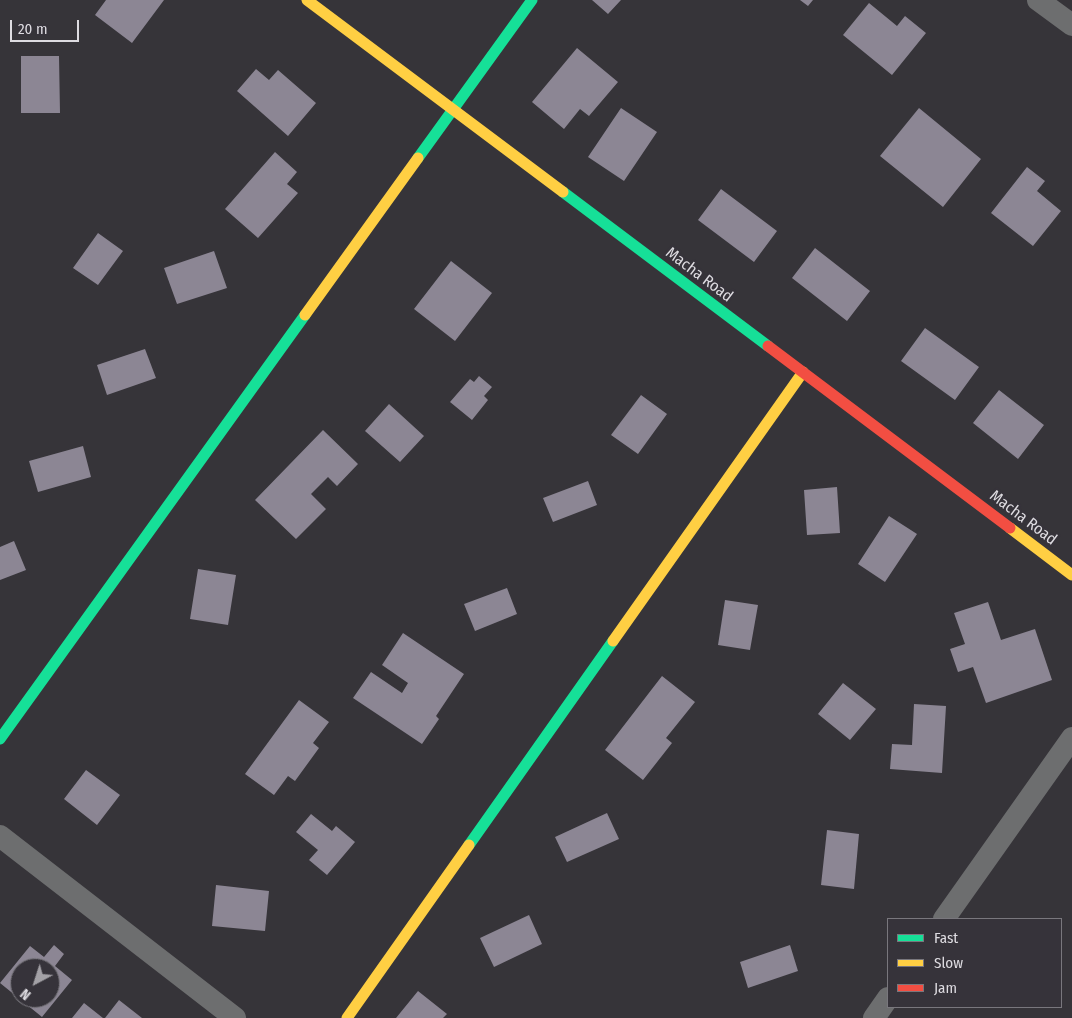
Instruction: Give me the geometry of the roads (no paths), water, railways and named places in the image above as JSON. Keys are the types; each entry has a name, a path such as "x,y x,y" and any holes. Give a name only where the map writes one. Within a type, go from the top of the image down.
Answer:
{"street":[{"name":"Macha Road","path":"307,0 1072,575"},
{"path":"0,739 532,0"},
{"path":"1038,0 1072,25"},
{"path":"347,1018 803,372"},
{"path":"945,918 1072,738"},
{"path":"0,836 235,1018"},
{"path":"874,1018 887,999"}]}
